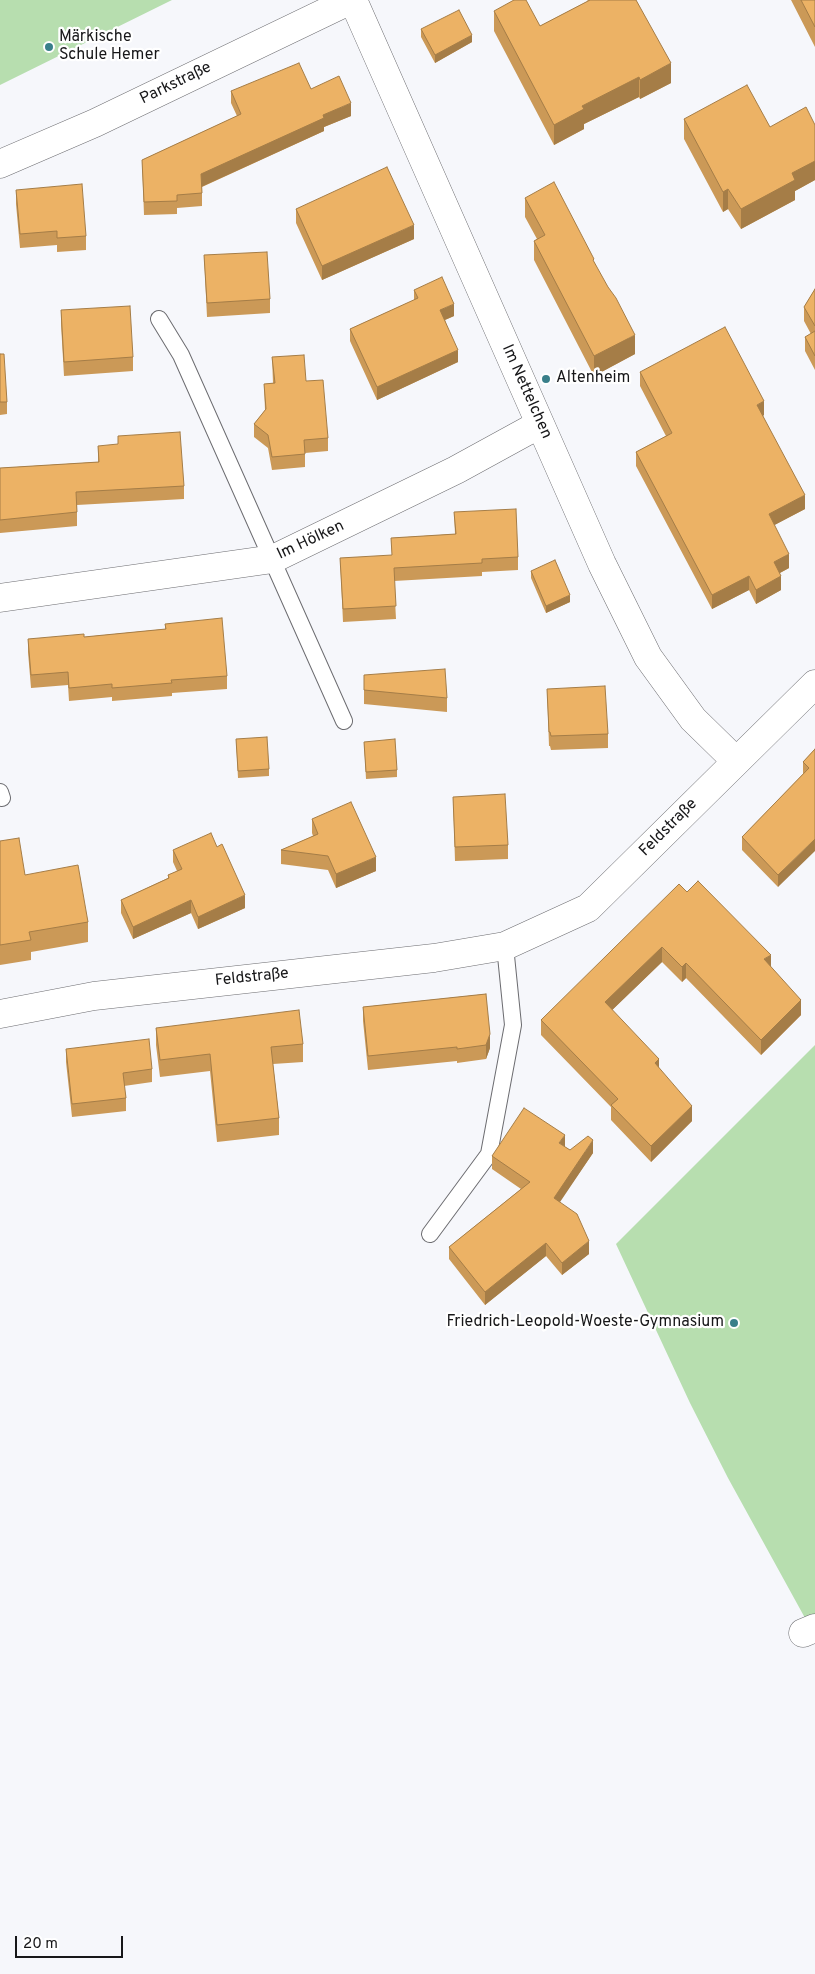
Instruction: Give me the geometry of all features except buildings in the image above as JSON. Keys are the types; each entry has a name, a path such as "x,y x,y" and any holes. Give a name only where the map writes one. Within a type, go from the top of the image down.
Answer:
{"street":[{"name":"Parkstraße","path":"0,164 95,123 352,0"},
{"name":"Im Nettelchen","path":"352,0 602,564 648,657 693,719 736,761"},
{"name":"Im Hölken","path":"0,598 273,559 456,470 540,424"},
{"name":"Feldstraße","path":"0,1014 94,996 434,958 506,946 588,908 815,684"}],"lane":[{"path":"159,319 181,355 344,722"},
{"path":"430,1234 489,1154 513,1025 506,946"}],"green space":[{"name":"Märkische Schule Hemer","path":"0,0 172,0 0,85"},
{"name":"Friedrich-Leopold-Woeste-Gymnasium","path":"815,1045 815,1614 805,1618 728,1478 690,1403 616,1244"}],"place":[{"name":"Märkische Schule Hemer","path":"49,47"},
{"name":"Altenheim","path":"546,379"},
{"name":"Friedrich-Leopold-Woeste-Gymnasium","path":"734,1323"}]}
